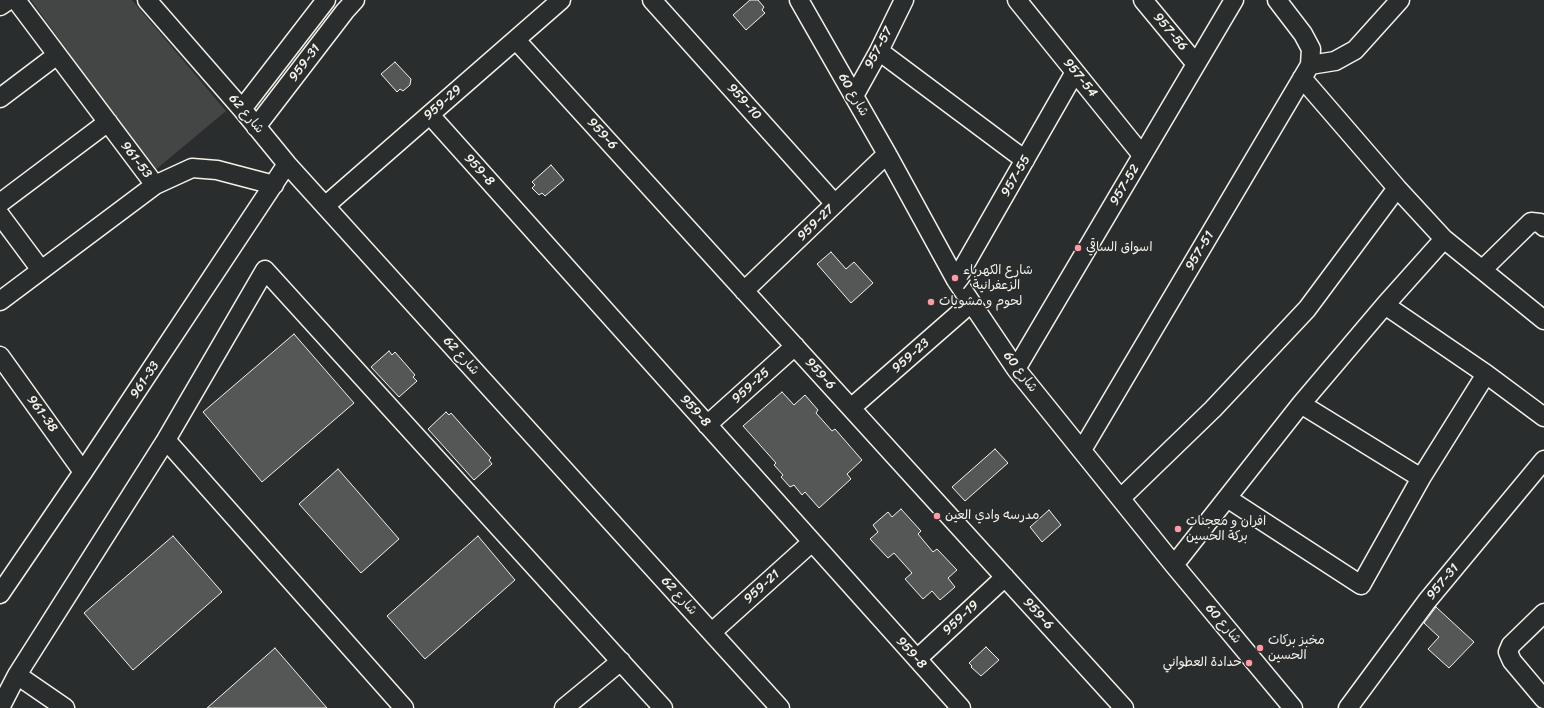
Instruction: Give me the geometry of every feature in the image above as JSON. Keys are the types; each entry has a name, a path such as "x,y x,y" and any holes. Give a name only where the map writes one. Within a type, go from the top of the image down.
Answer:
{"street":[{"path":"0,6 9,0"},
{"name":"961-53","path":"0,301 155,185 16,0"},
{"name":"شارع 62","path":"147,0 242,109 287,164 780,708"},
{"name":"959-31","path":"242,109 326,0"},
{"name":"959-31","path":"256,127 345,11 356,0"},
{"name":"959-29","path":"325,206 561,0"},
{"name":"959-10","path":"652,0 835,204"},
{"name":"957-57","path":"854,96 904,0"},
{"name":"957-54","path":"1017,0 1142,155"},
{"name":"957-56","path":"1143,0 1196,64"},
{"name":"957-52","path":"1016,369 1234,0"},
{"path":"1277,0 1303,34 1307,64 1397,188 1444,239 1544,320"},
{"path":"1307,64 1335,61 1355,50 1400,0"},
{"name":"شارع 60","path":"800,1 887,154 956,280 1016,369 1174,565 1293,708"},
{"name":"959-6","path":"516,40 1124,708"},
{"path":"878,51 1025,160"},
{"path":"0,98 57,55"},
{"name":"957-51","path":"1082,450 1307,64"},
{"name":"957-55","path":"956,280 1075,72"},
{"name":"959-8","path":"430,115 961,708"},
{"path":"0,203 108,122"},
{"name":"959-27","path":"744,291 887,154"},
{"name":"961-33","path":"2,587 83,472 287,164"},
{"path":"155,185 192,168 216,170 274,185"},
{"path":"1121,498 1213,409 1307,309 1397,188"},
{"path":"0,215 41,270"},
{"path":"1482,270 1531,222 1540,223 1544,227"},
{"path":"1174,565 1301,404 1384,305 1444,239"},
{"path":"0,708 18,675 166,440 265,270 663,708"},
{"name":"959-23","path":"851,408 971,303"},
{"path":"1384,305 1486,374 1544,418"},
{"name":"959-25","path":"707,425 795,346"},
{"name":"961-38","path":"0,356 83,472"},
{"path":"1227,498 1362,586 1421,478 1486,374"},
{"path":"1301,404 1421,478"},
{"path":"166,440 404,708"},
{"name":"957-31","path":"1348,708 1427,601 1544,460"},
{"name":"959-21","path":"712,632 812,542"},
{"name":"959-19","path":"917,660 1005,577"},
{"path":"1544,613 1512,645 1508,652 1512,661 1544,699"},
{"path":"564,708 621,661"},
{"path":"18,675 65,708"}],"shaded area":[{"path":"31,0 132,0 226,111 154,171"}],"building":[{"path":"750,0 758,0 764,7 762,10 765,13 746,30 733,15"},
{"path":"395,62 411,79 410,85 403,91 400,89 397,92 381,74"},
{"path":"551,165 564,180 545,196 542,193 539,195 532,188 535,185 532,182"},
{"path":"831,252 846,269 854,262 873,283 851,303 817,264"},
{"path":"294,334 354,403 262,482 203,412"},
{"path":"389,351 392,355 395,352 415,375 413,377 417,381 399,397 371,367"},
{"path":"782,392 794,405 805,395 818,410 816,413 832,431 835,429 862,460 847,474 851,479 819,508 805,492 802,495 794,485 790,487 781,477 783,475 774,465 776,463 743,426"},
{"path":"446,412 449,415 451,413 491,458 489,460 492,464 474,480 428,429"},
{"path":"995,449 1008,463 965,501 952,487"},
{"path":"338,469 399,539 361,573 299,504"},
{"path":"901,509 921,531 918,534 933,552 937,549 957,570 948,578 955,587 940,600 932,591 923,599 905,579 912,573 894,553 888,558 870,539 878,532 873,525 888,512 892,517"},
{"path":"1049,510 1061,525 1042,542 1030,527"},
{"path":"173,536 222,592 133,670 84,613"},
{"path":"478,536 515,580 425,659 387,616"},
{"path":"1436,607 1474,642 1449,668 1428,649 1439,637 1424,623"},
{"path":"986,647 999,660 981,676 971,667 972,666 969,663"},
{"path":"275,648 327,708 207,708"}],"place":[{"name":"اسواق الساقي","path":"1078,248"},
{"name":"شارع الكهرباء / الزعفرانية","path":"955,278"},
{"name":"لحوم و مشويات","path":"931,302"},
{"name":"مدرسه وادي العين","path":"937,516"},
{"name":"افران و معجنات بركة الحسين","path":"1178,529"},
{"name":"مخبز بركات الحسين","path":"1260,648"},
{"name":"حدادة العطواني","path":"1249,663"}]}
